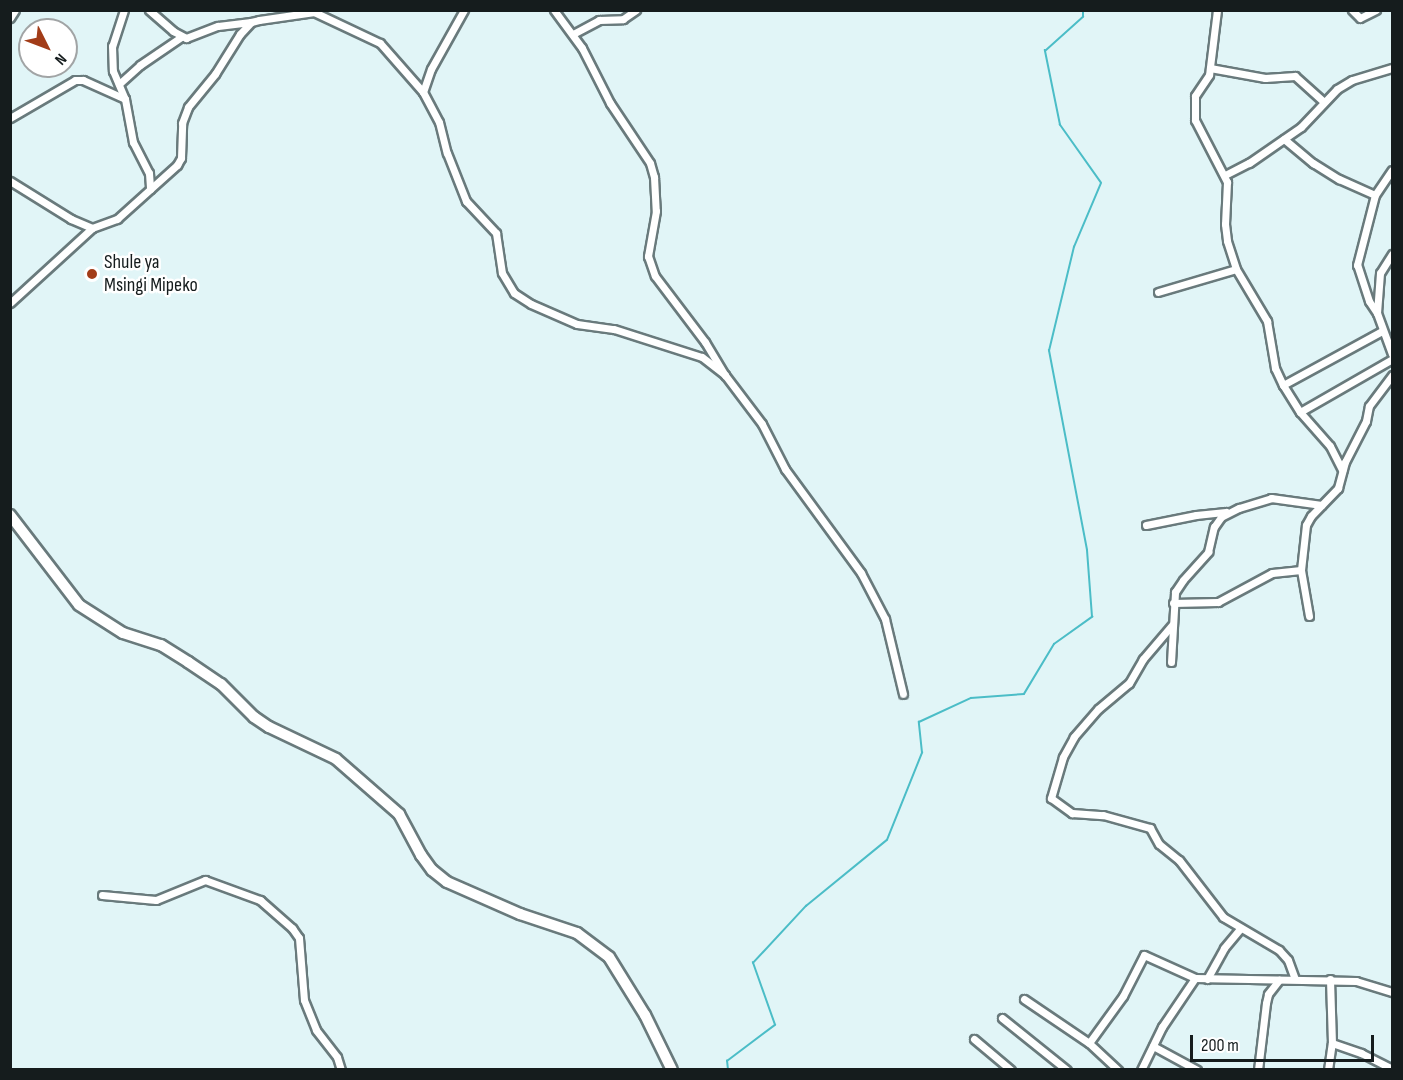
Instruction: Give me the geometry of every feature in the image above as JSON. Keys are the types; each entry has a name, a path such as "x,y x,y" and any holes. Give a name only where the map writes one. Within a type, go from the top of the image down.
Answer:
{"street":[{"path":"10,18 15,10"},
{"path":"124,10 112,46 112,71 125,99 133,142 149,173 150,189"},
{"path":"149,10 181,37"},
{"path":"423,92 431,69 465,10"},
{"path":"554,10 573,34 610,103 650,163 654,177 656,211 648,248 650,265 725,375 762,424 785,469 845,551 878,603 890,636 903,694"},
{"path":"573,34 599,20 623,19 636,10"},
{"path":"1217,10 1210,68 1207,78 1195,96 1195,120 1225,175 1228,186 1225,220 1227,241 1236,269 1267,321 1275,368 1283,384 1300,412 1330,446 1342,470"},
{"path":"1352,10 1360,18 1376,10"},
{"path":"119,84 140,65 181,37 275,16 314,11 327,16 380,43 423,92 439,122 447,153 466,201 496,233 502,273 514,292 531,304 577,324 614,329 702,357 725,375"},
{"path":"10,303 92,228 117,219 171,171 181,158 182,123 192,101 251,22"},
{"path":"1210,68 1265,78 1295,76 1323,101"},
{"path":"1225,175 1284,139 1308,120 1323,101 1352,80 1392,68"},
{"path":"10,118 75,80 83,80 125,99"},
{"path":"1284,139 1313,163 1339,179 1375,195"},
{"path":"1392,170 1375,195 1357,265 1382,331 1391,343 1392,354"},
{"path":"10,181 71,219 92,228"},
{"path":"1377,314 1380,273 1392,254"},
{"path":"1158,292 1236,269"},
{"path":"1283,384 1382,331"},
{"path":"1300,412 1392,359"},
{"path":"1309,616 1301,570 1306,525 1311,516 1338,488 1345,462 1366,421 1369,406 1392,375"},
{"path":"1336,457 1345,462"},
{"path":"1146,525 1226,512 1271,498 1322,505"},
{"path":"1171,662 1173,603 1183,580 1208,552 1214,527 1226,512"},
{"path":"10,515 79,605 123,633 161,645 188,662 221,684 254,717 269,728 336,759 399,814 421,855 432,870 447,882 520,914 577,933 609,957 645,1014 672,1070"},
{"path":"1173,603 1218,602 1272,573 1301,570"},
{"path":"1172,625 1143,659 1129,683 1098,709 1074,737 1063,757 1050,798 1071,813 1103,815 1150,828 1156,834 1159,844 1179,860 1216,908 1241,928 1279,950 1288,960 1295,979"},
{"path":"102,895 156,900 205,880 260,900 296,932 301,947 300,979 304,1000 316,1030 338,1057 341,1070"},
{"path":"1207,979 1224,948 1241,928"},
{"path":"1089,1043 1122,996 1144,955 1195,978 1330,979 1356,981 1392,992"},
{"path":"1141,1070 1195,978"},
{"path":"1258,1070 1268,994 1263,979"},
{"path":"1328,1070 1332,1043 1330,979"},
{"path":"1268,994 1279,980"},
{"path":"1024,999 1089,1043 1118,1070"},
{"path":"1002,1018 1067,1070"},
{"path":"974,1039 1011,1070"},
{"path":"1332,1043 1361,1053 1392,1069"},
{"path":"1153,1046 1197,1070"}],"waterway":[{"path":"728,1070 727,1061 775,1025 753,963 806,906 887,840 922,753 919,722 971,698 1024,694 1054,644 1092,617 1087,550 1049,351 1074,247 1101,183 1060,125 1045,51 1083,17 1083,10"}],"place":[{"name":"Shule ya Msingi Mipeko","path":"92,274"}]}
